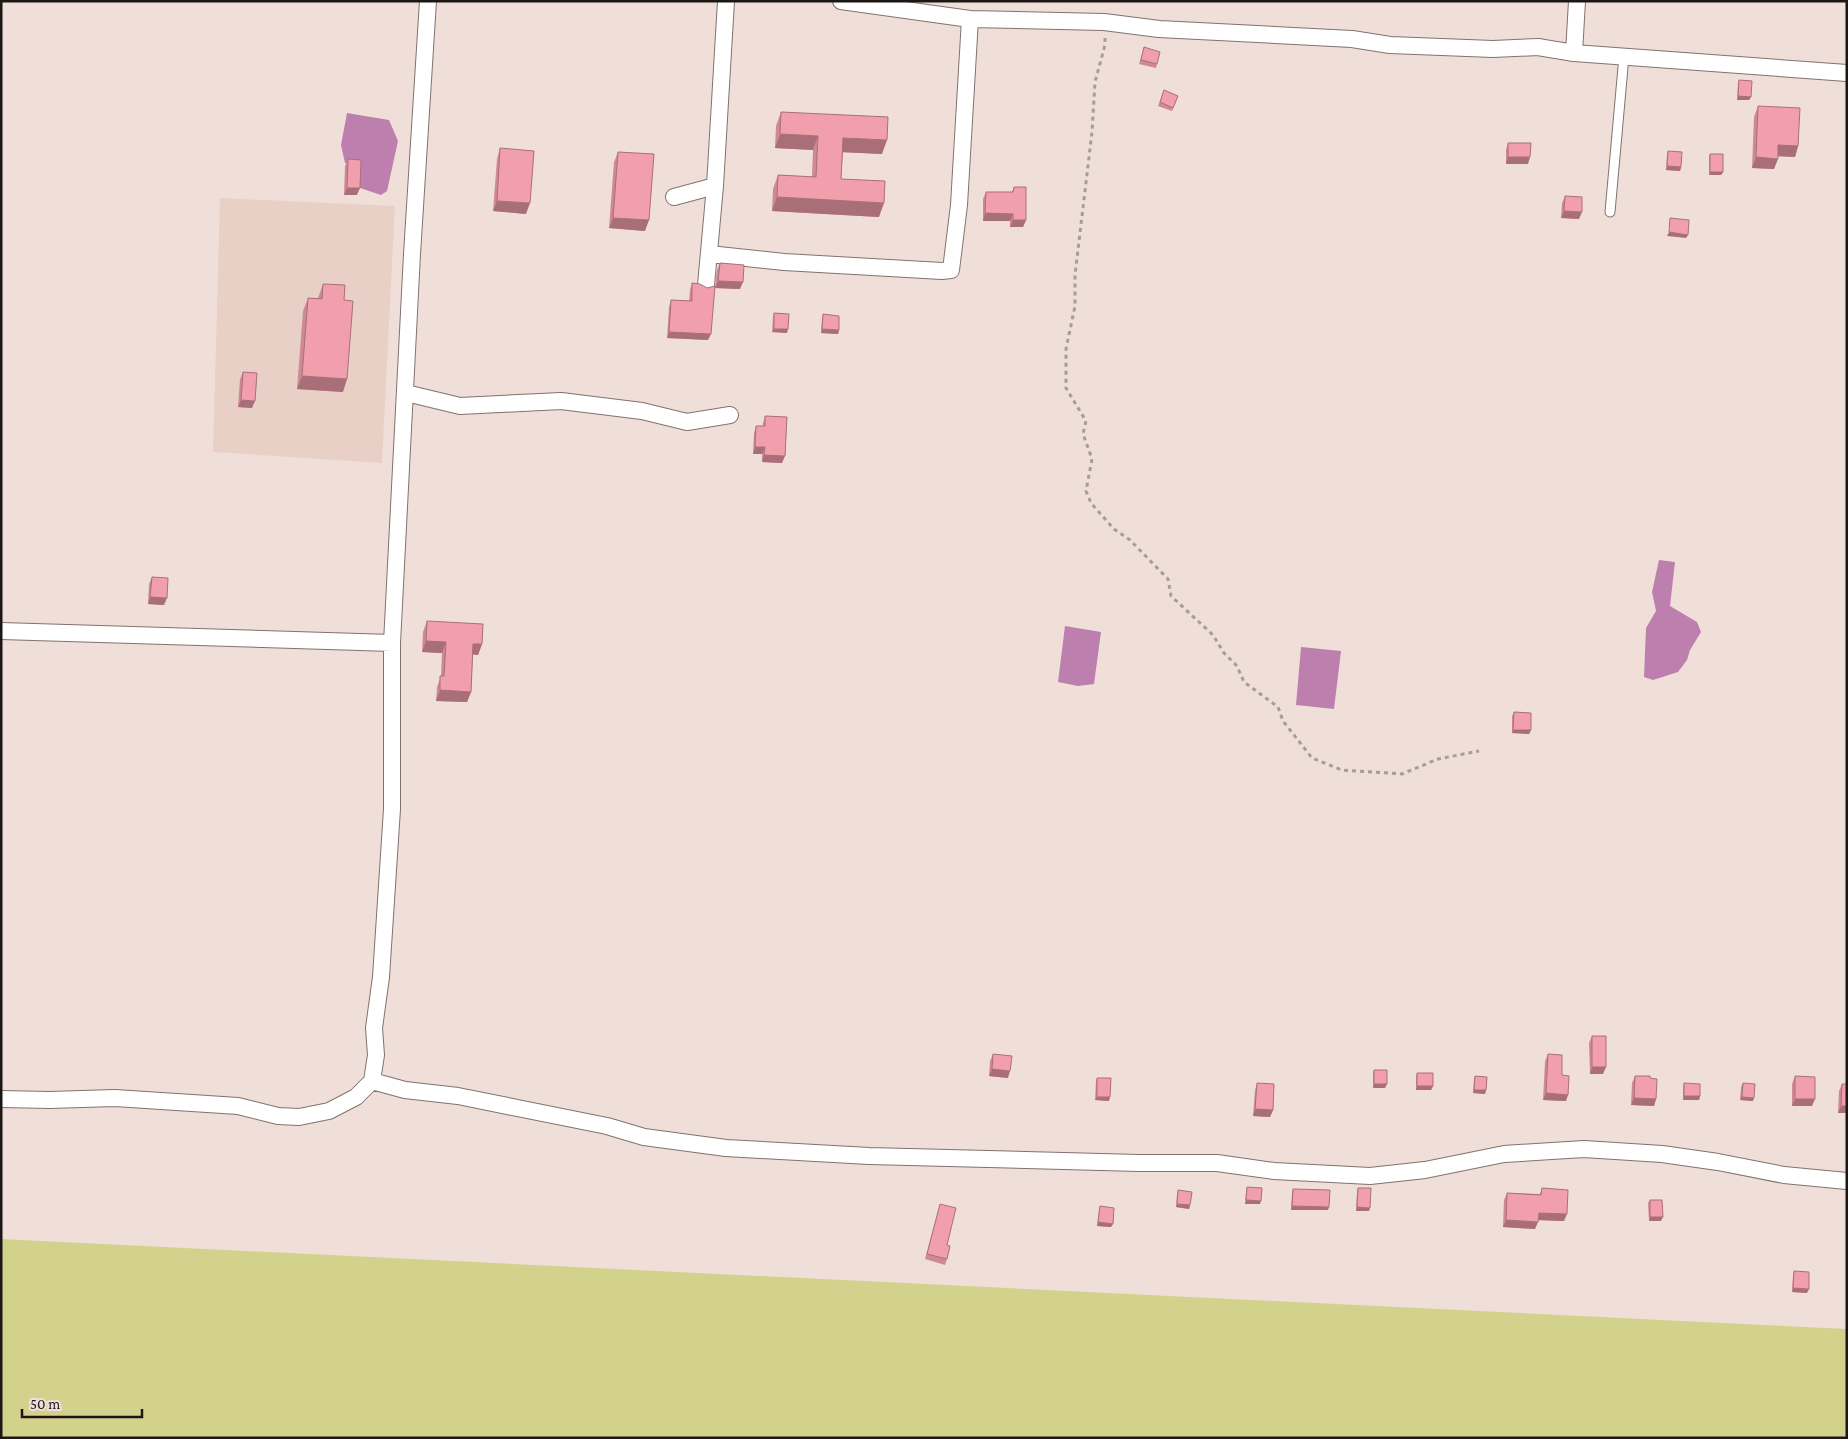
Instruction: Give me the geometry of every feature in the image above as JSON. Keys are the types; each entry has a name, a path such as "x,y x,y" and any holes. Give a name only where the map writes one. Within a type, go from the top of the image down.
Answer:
{"street":[{"path":"1,1098 49,1100 114,1098 238,1106 278,1116 299,1117 329,1112 356,1097 372,1081 376,1055 374,1028 382,976 392,809 392,643 412,254 428,1"},
{"path":"706,285 715,186 726,1"},
{"path":"1574,53 1577,1"},
{"path":"852,2 970,19 1104,22 1159,29 1352,39 1390,45 1492,49 1538,48 1574,53 1847,73"},
{"path":"709,254 784,262 932,271 951,270 959,205 970,19"},
{"path":"674,197 715,186"},
{"path":"406,393 460,406 561,401 642,411 687,422 730,414"},
{"path":"1,631 392,643"},
{"path":"372,1081 405,1090 458,1096 608,1126 644,1137 726,1148 869,1156 1139,1163 1217,1163 1274,1171 1370,1176 1425,1170 1504,1154 1584,1149 1662,1154 1718,1162 1784,1175 1847,1180"}],"lane":[{"path":"1610,212 1624,56"}],"path":[{"path":"1104,22 1105,45 1095,82 1092,132 1075,275 1075,306 1066,348 1066,388 1086,422 1083,434 1092,458 1086,491 1091,503 1114,529 1130,540 1168,579 1171,596 1213,635 1224,653 1237,666 1244,682 1278,707 1283,721 1312,758 1342,770 1402,774 1438,759 1479,751"}],"shaded area":[{"path":"347,113 389,120 398,141 387,191 381,195 360,188 359,165 345,163 341,145"},
{"path":"220,198 395,206 382,463 213,452"},
{"path":"1659,560 1675,562 1670,606 1697,622 1701,632 1690,650 1687,660 1678,672 1653,680 1644,677 1646,628 1656,611 1652,592"},
{"path":"1065,626 1101,632 1094,684 1078,686 1058,682"},
{"path":"1301,647 1341,651 1334,709 1296,705"},
{"path":"1,1239 1847,1329 1847,1438 1,1438"}],"building":[{"path":"1144,47 1160,52 1157,64 1141,60"},
{"path":"1739,80 1752,81 1751,97 1738,96"},
{"path":"1164,90 1178,96 1173,108 1160,102"},
{"path":"1758,106 1800,108 1798,146 1778,145 1778,159 1756,157"},
{"path":"781,112 888,117 887,140 843,138 841,179 885,181 884,203 777,197 778,175 816,177 818,136 780,134"},
{"path":"1508,143 1531,143 1530,157 1508,157"},
{"path":"500,148 534,151 530,203 497,201"},
{"path":"1668,151 1682,152 1681,167 1667,166"},
{"path":"618,152 654,154 649,220 613,218"},
{"path":"1710,154 1723,154 1723,172 1710,172"},
{"path":"348,159 361,160 360,188 347,188"},
{"path":"1014,187 1026,187 1026,220 1013,220 1013,214 985,213 986,192 1013,192"},
{"path":"1565,196 1582,197 1582,212 1564,211"},
{"path":"1670,218 1689,220 1688,235 1669,232"},
{"path":"720,263 744,265 743,282 718,281"},
{"path":"692,283 700,284 707,288 715,286 711,334 669,332 671,300 692,301"},
{"path":"323,284 345,285 344,300 353,301 347,379 302,376 308,298 322,299"},
{"path":"774,313 789,314 788,329 774,329"},
{"path":"823,314 839,316 839,330 822,329"},
{"path":"243,372 257,373 255,401 241,400"},
{"path":"765,416 787,417 785,456 764,455 765,447 755,447 756,426 765,426"},
{"path":"152,577 168,578 167,598 150,597"},
{"path":"427,621 483,624 482,644 473,644 471,692 440,690 440,676 444,676 446,642 426,641"},
{"path":"1514,712 1531,713 1531,730 1513,730"},
{"path":"1592,1036 1606,1036 1606,1067 1592,1067"},
{"path":"993,1054 1012,1056 1010,1071 992,1069"},
{"path":"1548,1054 1562,1055 1562,1075 1569,1076 1568,1095 1546,1093"},
{"path":"1374,1070 1387,1070 1387,1084 1374,1084"},
{"path":"1417,1073 1433,1073 1433,1086 1417,1086"},
{"path":"1475,1076 1487,1077 1486,1090 1474,1090"},
{"path":"1635,1076 1650,1076 1650,1078 1657,1079 1656,1099 1634,1098"},
{"path":"1795,1076 1815,1077 1815,1099 1795,1099"},
{"path":"1097,1078 1111,1078 1110,1097 1097,1097"},
{"path":"1257,1083 1274,1084 1273,1110 1255,1109"},
{"path":"1684,1083 1700,1084 1700,1096 1684,1096"},
{"path":"1743,1083 1755,1084 1754,1098 1742,1097"},
{"path":"1842,1084 1847,1084 1847,1106 1841,1106"},
{"path":"1247,1187 1262,1188 1261,1201 1246,1200"},
{"path":"1358,1188 1371,1188 1370,1208 1357,1207"},
{"path":"1542,1188 1568,1190 1567,1214 1539,1213 1538,1222 1506,1220 1507,1193 1541,1195"},
{"path":"1293,1189 1330,1190 1329,1207 1292,1206"},
{"path":"1178,1190 1192,1192 1190,1205 1177,1204"},
{"path":"1650,1200 1662,1200 1663,1217 1650,1217"},
{"path":"940,1204 956,1208 947,1245 950,1246 947,1259 927,1254"},
{"path":"1100,1206 1114,1208 1113,1224 1098,1222"},
{"path":"1794,1271 1809,1272 1809,1289 1793,1288"}]}
